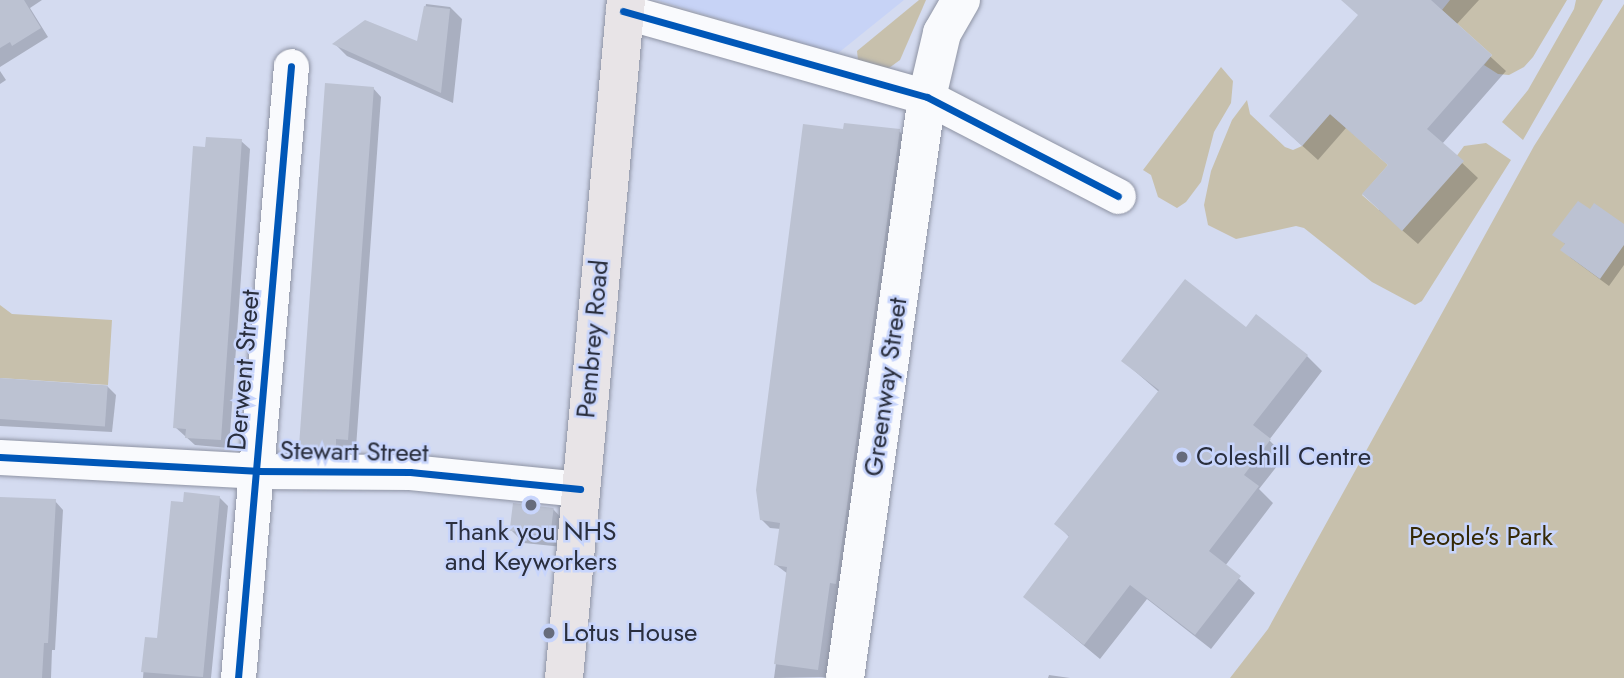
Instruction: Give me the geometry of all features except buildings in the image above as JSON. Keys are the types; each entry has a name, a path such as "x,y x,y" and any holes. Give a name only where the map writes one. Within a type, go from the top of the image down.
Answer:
{"main road":[{"name":"Greenway Street","path":"845,678 927,97 942,33 961,0"},
{"name":"Pembrey Road","path":"564,678 624,6"}],"street":[{"path":"624,6 927,97 1118,196"},
{"name":"Derwent Street","path":"238,678 291,66"},
{"name":"Stewart Street","path":"0,457 256,471 410,472 580,489"}],"shaded area":[{"path":"656,0 904,0 837,54"}],"green space":[{"path":"919,0 926,0 900,60 889,68 865,66 858,60 857,51"},
{"path":"1450,0 1567,0 1533,57 1524,67 1509,75 1498,74 1484,65 1492,55 1442,10"},
{"path":"1576,0 1603,0 1523,140 1502,122 1528,90 1574,9"},
{"name":"People's Park","path":"1624,4 1624,678 1230,678 1268,629 1534,146"},
{"path":"1221,67 1233,81 1231,103 1214,132 1201,182 1186,202 1177,208 1158,197 1151,175 1143,170"},
{"path":"1247,100 1250,114 1285,147 1293,150 1302,146 1330,114 1388,165 1362,195 1402,230 1464,146 1486,143 1511,160 1422,301 1415,305 1372,282 1304,228 1296,226 1236,239 1208,225 1204,205 1211,171 1232,120"},
{"path":"0,305 12,314 112,320 108,385 0,378"}],"cycle path":[{"path":"623,11 927,97 1118,196"},
{"path":"238,678 291,66"},
{"path":"0,457 256,471 410,472 580,489"}],"place":[{"name":"Coleshill Centre","path":"1182,457"},
{"name":"Thank you NHS and Keyworkers","path":"531,505"},
{"name":"Lotus House","path":"549,633"}]}
